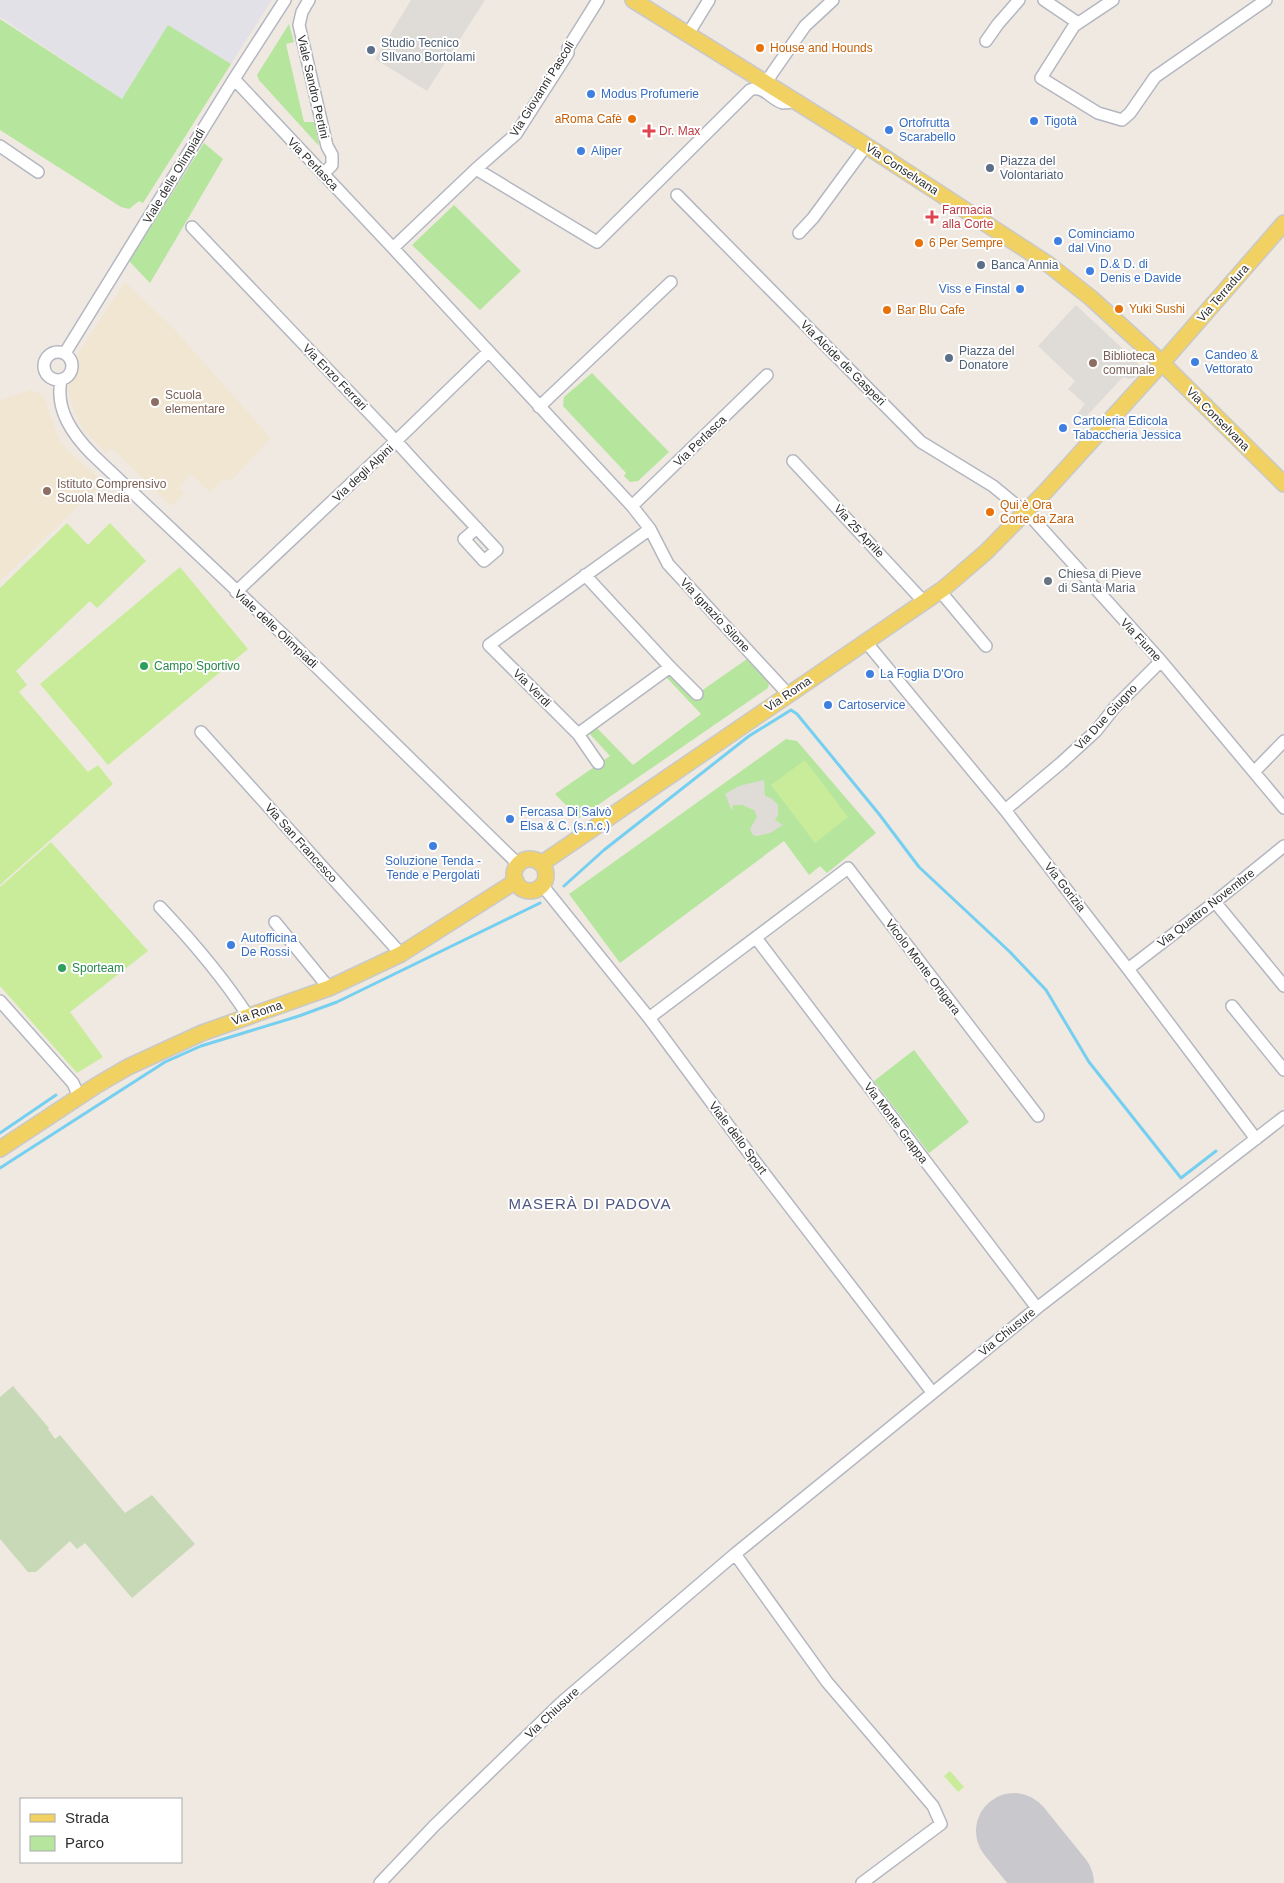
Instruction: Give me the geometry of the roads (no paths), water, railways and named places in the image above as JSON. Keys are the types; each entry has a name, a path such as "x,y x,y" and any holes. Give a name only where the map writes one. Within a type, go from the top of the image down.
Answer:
{"main road":[{"name":"Via Conselvana","path":"633,0 766,82 1048,264 1091,298 1162,363 1283,482"},
{"name":"Via Terradura","path":"1025,512 1162,363 1284,223"},
{"name":"Via Roma","path":"542,864 940,591 986,552 1025,512"},
{"path":"532,859 542,864 546,872 542,885 533,890 523,889 516,881 514,872 518,864 532,859"},
{"name":"Via Roma","path":"0,1149 79,1097 149,1056 202,1033 329,988 401,954 516,881"}],"street":[{"name":"Viale delle Olimpiadi","path":"65,353 285,0"},
{"name":"Viale Sandro Pertini","path":"309,0 302,12 299,24 327,146 332,155 332,165 323,174"},
{"name":"Via Giovanni Pascoli","path":"476,169 516,134 568,53 568,48 598,0"},
{"path":"688,34 710,0"},
{"path":"766,82 805,26 833,0"},
{"path":"986,41 1019,0"},
{"path":"1044,0 1078,23"},
{"path":"1112,0 1078,23 1070,31 1041,78 1098,114 1122,120 1130,113 1155,77 1266,0"},
{"name":"Via Perlasca","path":"234,80 393,248 632,506 650,529"},
{"path":"393,248 476,169 597,242 750,90 754,88 760,89 782,103 795,102"},
{"path":"0,146 38,172"},
{"name":"Viale Sandro Pertini","path":"314,165 325,153 327,146"},
{"path":"799,232 813,218 866,146"},
{"name":"Via Alcide de Gasperi","path":"677,195 921,442 982,478 1025,512"},
{"name":"Via Enzo Ferrari","path":"192,227 477,528"},
{"path":"539,407 671,282"},
{"path":"58,351 65,353 71,358 72,368 68,376 61,380 49,377 45,373 44,363 49,354 58,351"},
{"name":"Via degli Alpini","path":"236,592 488,352"},
{"name":"Via Perlasca","path":"632,506 767,375"},
{"name":"Viale delle Olimpiadi","path":"61,380 59,388 63,413 79,441 236,592 291,642 518,864"},
{"name":"Via 25 Aprile","path":"794,461 924,602"},
{"name":"Via Fiume","path":"1025,512 1161,661 1284,808"},
{"name":"Via Verdi","path":"578,734 489,645 650,529"},
{"name":"Via Ignazio Silone","path":"650,529 668,564 788,694"},
{"path":"586,575 670,667 698,694"},
{"path":"940,591 986,646"},
{"name":"Via Gorizia","path":"866,642 1005,810 1128,968 1256,1139"},
{"name":"Via Due Giugno","path":"1005,810 1096,731 1115,707 1161,661"},
{"path":"598,763 578,734 670,667"},
{"name":"Via San Francesco","path":"201,732 401,954"},
{"path":"1254,772 1284,742"},
{"name":"Via Quattro Novembre","path":"1128,968 1215,902 1284,846"},
{"name":"Vicolo Monte Ortigara","path":"756,938 848,868 1038,1116"},
{"name":"Viale dello Sport","path":"542,885 649,1018 765,1175 932,1392"},
{"path":"1215,902 1284,986"},
{"path":"160,907 190,940 236,997 248,1016"},
{"path":"275,922 329,988"},
{"path":"649,1018 756,938"},
{"name":"Via Monte Grappa","path":"756,938 1037,1308"},
{"path":"0,1001 73,1083 79,1097"},
{"path":"1232,1006 1284,1070"},
{"name":"Via Chiusure","path":"380,1883 434,1826 562,1702 735,1554 1037,1308 1284,1118"},
{"path":"735,1554 827,1682 933,1806 941,1824 862,1883"}],"waterway":[{"path":"564,886 604,850 749,736 791,710 797,714 879,814 919,867 1010,952 1046,990 1089,1062 1181,1178 1216,1151"},
{"path":"0,1168 165,1062 201,1046 299,1016 337,1002 540,903"},
{"path":"0,1133 56,1095"}],"place":[{"name":"House and Hounds","path":"760,48"},
{"name":"Studio Tecnico SIlvano Bortolami","path":"371,50"},
{"name":"Modus Profumerie","path":"591,94"},
{"name":"aRoma Cafè","path":"632,119"},
{"name":"Tigotà","path":"1034,121"},
{"name":"Ortofrutta Scarabello","path":"889,130"},
{"name":"Dr. Max","path":"649,131"},
{"name":"Aliper","path":"581,151"},
{"name":"Piazza del Volontariato","path":"990,168"},
{"name":"Farmacia alla Corte","path":"932,217"},
{"name":"Cominciamo dal Vino","path":"1058,241"},
{"name":"6 Per Sempre","path":"919,243"},
{"name":"Banca Annia","path":"981,265"},
{"name":"D.& D. di Denis e Davide","path":"1090,271"},
{"name":"Viss e Finstal","path":"1020,289"},
{"name":"Yuki Sushi","path":"1119,309"},
{"name":"Bar Blu Cafe","path":"887,310"},
{"name":"Piazza del Donatore","path":"949,358"},
{"name":"Candeo & Vettorato","path":"1195,362"},
{"name":"Biblioteca comunale","path":"1093,363"},
{"name":"Scuola elementare","path":"155,402"},
{"name":"Cartoleria Edicola Tabaccheria Jessica","path":"1063,428"},
{"name":"Istituto Comprensivo Scuola Media","path":"47,491"},
{"name":"Qui è Ora Corte da Zara","path":"990,512"},
{"name":"Chiesa di Pieve di Santa Maria","path":"1048,581"},
{"name":"Campo Sportivo","path":"144,666"},
{"name":"La Foglia D'Oro","path":"870,674"},
{"name":"Cartoservice","path":"828,705"},
{"name":"Fercasa Di Salvò Elsa & C. (s.n.c.)","path":"510,819"},
{"name":"Soluzione Tenda - Tende e Pergolati","path":"433,846"},
{"name":"Autofficina De Rossi","path":"231,945"},
{"name":"Sporteam","path":"62,968"}],"district":[{"name":"MASERÀ DI PADOVA","path":"590,1204"}]}
